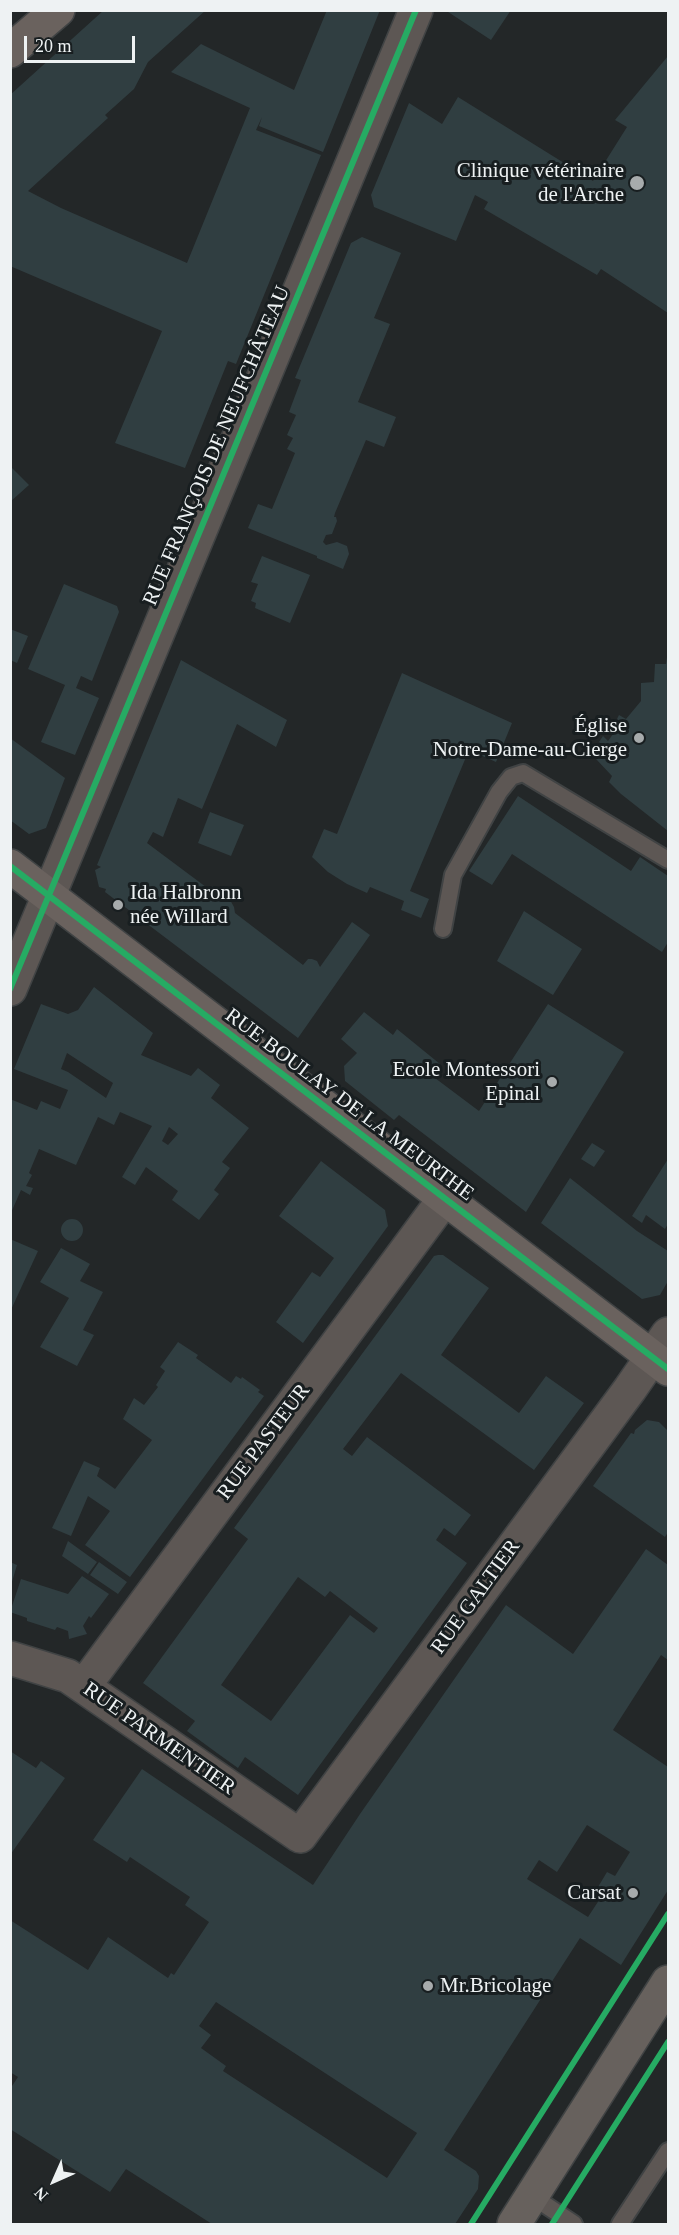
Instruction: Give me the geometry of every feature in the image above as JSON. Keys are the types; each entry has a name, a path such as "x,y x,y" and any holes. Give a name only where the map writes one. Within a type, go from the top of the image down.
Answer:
{"main road":[{"path":"10,51 58,10"},
{"name":"RUE BOULAY DE LA MEURTHE","path":"10,866 445,1198 663,1354"},
{"path":"513,2224 669,1982"}],"street":[{"name":"RUE FRANÇOIS DE NEUFCHÂTEAU","path":"10,988 416,10"},
{"name":"RUE PASTEUR","path":"84,1686 445,1198"},
{"name":"RUE GALTIER","path":"300,1836 663,1354"},
{"name":"RUE PARMENTIER","path":"10,1658 68,1676 300,1836"}],"lane":[{"path":"443,929 453,875 499,792 511,777 523,773 669,860"},
{"path":"620,2224 669,2151"},
{"path":"532,2196 574,2224"}],"building":[{"path":"104,10 206,10 148,62 134,89 105,115 108,118 28,191 61,208 187,263 250,108 171,72 201,44 294,90 327,10 380,10 323,152 259,126 262,117 256,130 321,155 236,364 228,361 185,468 115,443 162,331 10,266 10,95"},
{"path":"445,10 511,10 491,40"},
{"path":"668,56 668,313 601,269 597,275 484,209 488,202 475,195 456,241 374,207 371,195 409,103 442,124 458,97 593,181 627,127 615,120"},
{"path":"362,237 401,253 374,318 390,324 358,402 396,417 384,447 366,440 335,513 334,517 337,521 332,534 326,535 323,542 326,545 337,542 347,546 349,554 343,569 248,528 258,504 272,509 295,453 287,449 293,438 287,435 296,415 289,412 301,380 295,378 351,243"},
{"path":"10,466 29,485 10,502"},
{"path":"262,556 310,575 290,623 255,608 256,603 251,601 258,584 251,582"},
{"path":"64,584 117,606 119,612 92,681 81,676 76,688 99,698 75,755 41,742 65,685 28,669"},
{"path":"10,629 28,636 17,663 10,660"},
{"name":"Église Notre-Dame-au-Cierge","path":"667,657 668,831 609,782 612,776 596,759 605,747 599,742 603,736 608,741 621,723 617,719 619,715 626,719 641,701 641,683 654,682 655,664 666,664"},
{"path":"181,660 287,720 276,747 237,724 202,809 178,798 163,837 153,832 147,843 210,890 212,886 229,898 235,913 303,965 308,959 312,959 317,961 320,967 352,922 370,935 298,1038 105,892 106,889 99,887 95,870 101,867 97,865"},
{"path":"402,673 512,723 496,762 469,750 410,891 429,899 421,918 401,910 404,901 370,887 367,893 347,884 328,872 312,857 324,829 337,834"},
{"path":"10,738 65,778 46,828 29,834 10,820"},
{"path":"518,796 631,871 640,857 668,876 668,942 662,952 512,854 492,885 469,871"},
{"path":"210,812 244,825 231,856 198,843"},
{"path":"524,911 582,949 553,995 497,961"},
{"path":"94,987 153,1033 141,1055 191,1076 198,1068 220,1085 211,1098 249,1128 222,1162 230,1168 214,1190 219,1194 199,1220 172,1200 178,1191 146,1167 135,1185 122,1177 152,1126 120,1112 114,1125 98,1117 76,1165 39,1149 29,1173 32,1175 26,1186 33,1188 30,1195 21,1190 10,1215 10,1099 37,1110 41,1101 60,1109 68,1090 14,1069 41,1004 68,1014 78,1010","holes":["67,1053 113,1083 106,1098 61,1069","169,1127 178,1134 168,1145 162,1141"]},
{"name":"Ecole Montessori Epinal","path":"548,1004 624,1052 526,1212 399,1115 394,1120 345,1081 344,1066 357,1053 341,1039 364,1012 393,1035 397,1029 440,1064 431,1075 479,1111"},
{"path":"592,1143 605,1151 594,1167 581,1159"},
{"path":"668,1159 668,1224 665,1229 646,1215 642,1223 632,1216"},
{"path":"321,1161 385,1210 388,1226 303,1343 276,1322 312,1272 320,1277 334,1258 279,1216"},
{"path":"570,1178 637,1231 668,1251 668,1281 660,1295 642,1299 541,1223"},
{"path":"72,1219 80,1222 83,1230 80,1238 72,1241 64,1238 61,1230 64,1222"},
{"path":"10,1239 38,1251 10,1312"},
{"path":"61,1248 90,1264 80,1281 103,1292 83,1330 94,1335 77,1366 40,1347 69,1298 40,1282"},
{"path":"443,1255 489,1288 441,1355 519,1413 546,1376 584,1403 534,1470 401,1373 343,1449 352,1456 367,1437 471,1515 455,1536 444,1528 436,1540 467,1563 298,1795 245,1757 238,1768 217,1753 187,1731 195,1721 143,1683 248,1539 234,1528 434,1256","holes":["298,1577 325,1597 330,1591 378,1628 374,1633 350,1615 271,1721 221,1685"]},
{"path":"178,1342 198,1355 196,1358 231,1383 236,1376 241,1379 242,1377 260,1390 258,1392 264,1396 130,1577 85,1545 110,1511 88,1496 71,1536 52,1528 84,1461 100,1468 97,1476 115,1489 152,1440 123,1419 134,1398 144,1405 158,1387 156,1385 165,1371 160,1367"},
{"path":"647,1420 659,1422 667,1430 668,1427 668,1532 665,1537 593,1486 631,1433 634,1434 635,1430"},
{"path":"68,1541 97,1562 88,1574 62,1556"},
{"path":"646,1549 668,1565 668,1660 661,1655 613,1730 668,1767 668,1890 621,1965 580,1938 444,2150 476,2171 479,2176 478,2189 455,2224 212,2224 126,2169 110,2192 10,2129 10,2089 18,2077 10,2072 10,1920 88,1970 108,1937 168,1978 171,1973 174,1975 209,1922 185,1905 190,1897 130,1857 127,1862 93,1840 142,1769 313,1885 506,1605 573,1654","holes":["587,1825 630,1852 615,1876 607,1872 598,1887 605,1891 588,1917 527,1879 539,1860 557,1872","216,2002 417,2133 387,2178 223,2071 226,2066 201,2048 211,2035 199,2026"]},
{"path":"10,1562 17,1565 11,1585 10,1585"},
{"path":"99,1562 127,1582 118,1594 90,1575"},
{"path":"82,1576 109,1594 83,1626 87,1634 69,1639 68,1631 57,1627 55,1630 27,1621 27,1618 10,1612 21,1579 68,1594"},
{"path":"10,1751 36,1768 41,1761 65,1778 10,1855"}],"cycle path":[{"path":"10,989 416,10"},
{"path":"10,866 668,1369"},
{"path":"471,2224 668,1914"},
{"path":"552,2224 668,2042"}],"place":[{"name":"Clinique vétérinaire de l'Arche","path":"637,183"},
{"name":"Église Notre-Dame-au-Cierge","path":"639,738"},
{"name":"Ida Halbronn née Willard","path":"118,905"},
{"name":"Ecole Montessori Epinal","path":"552,1082"},
{"name":"Carsat","path":"633,1893"},
{"name":"Mr.Bricolage","path":"428,1986"}]}
